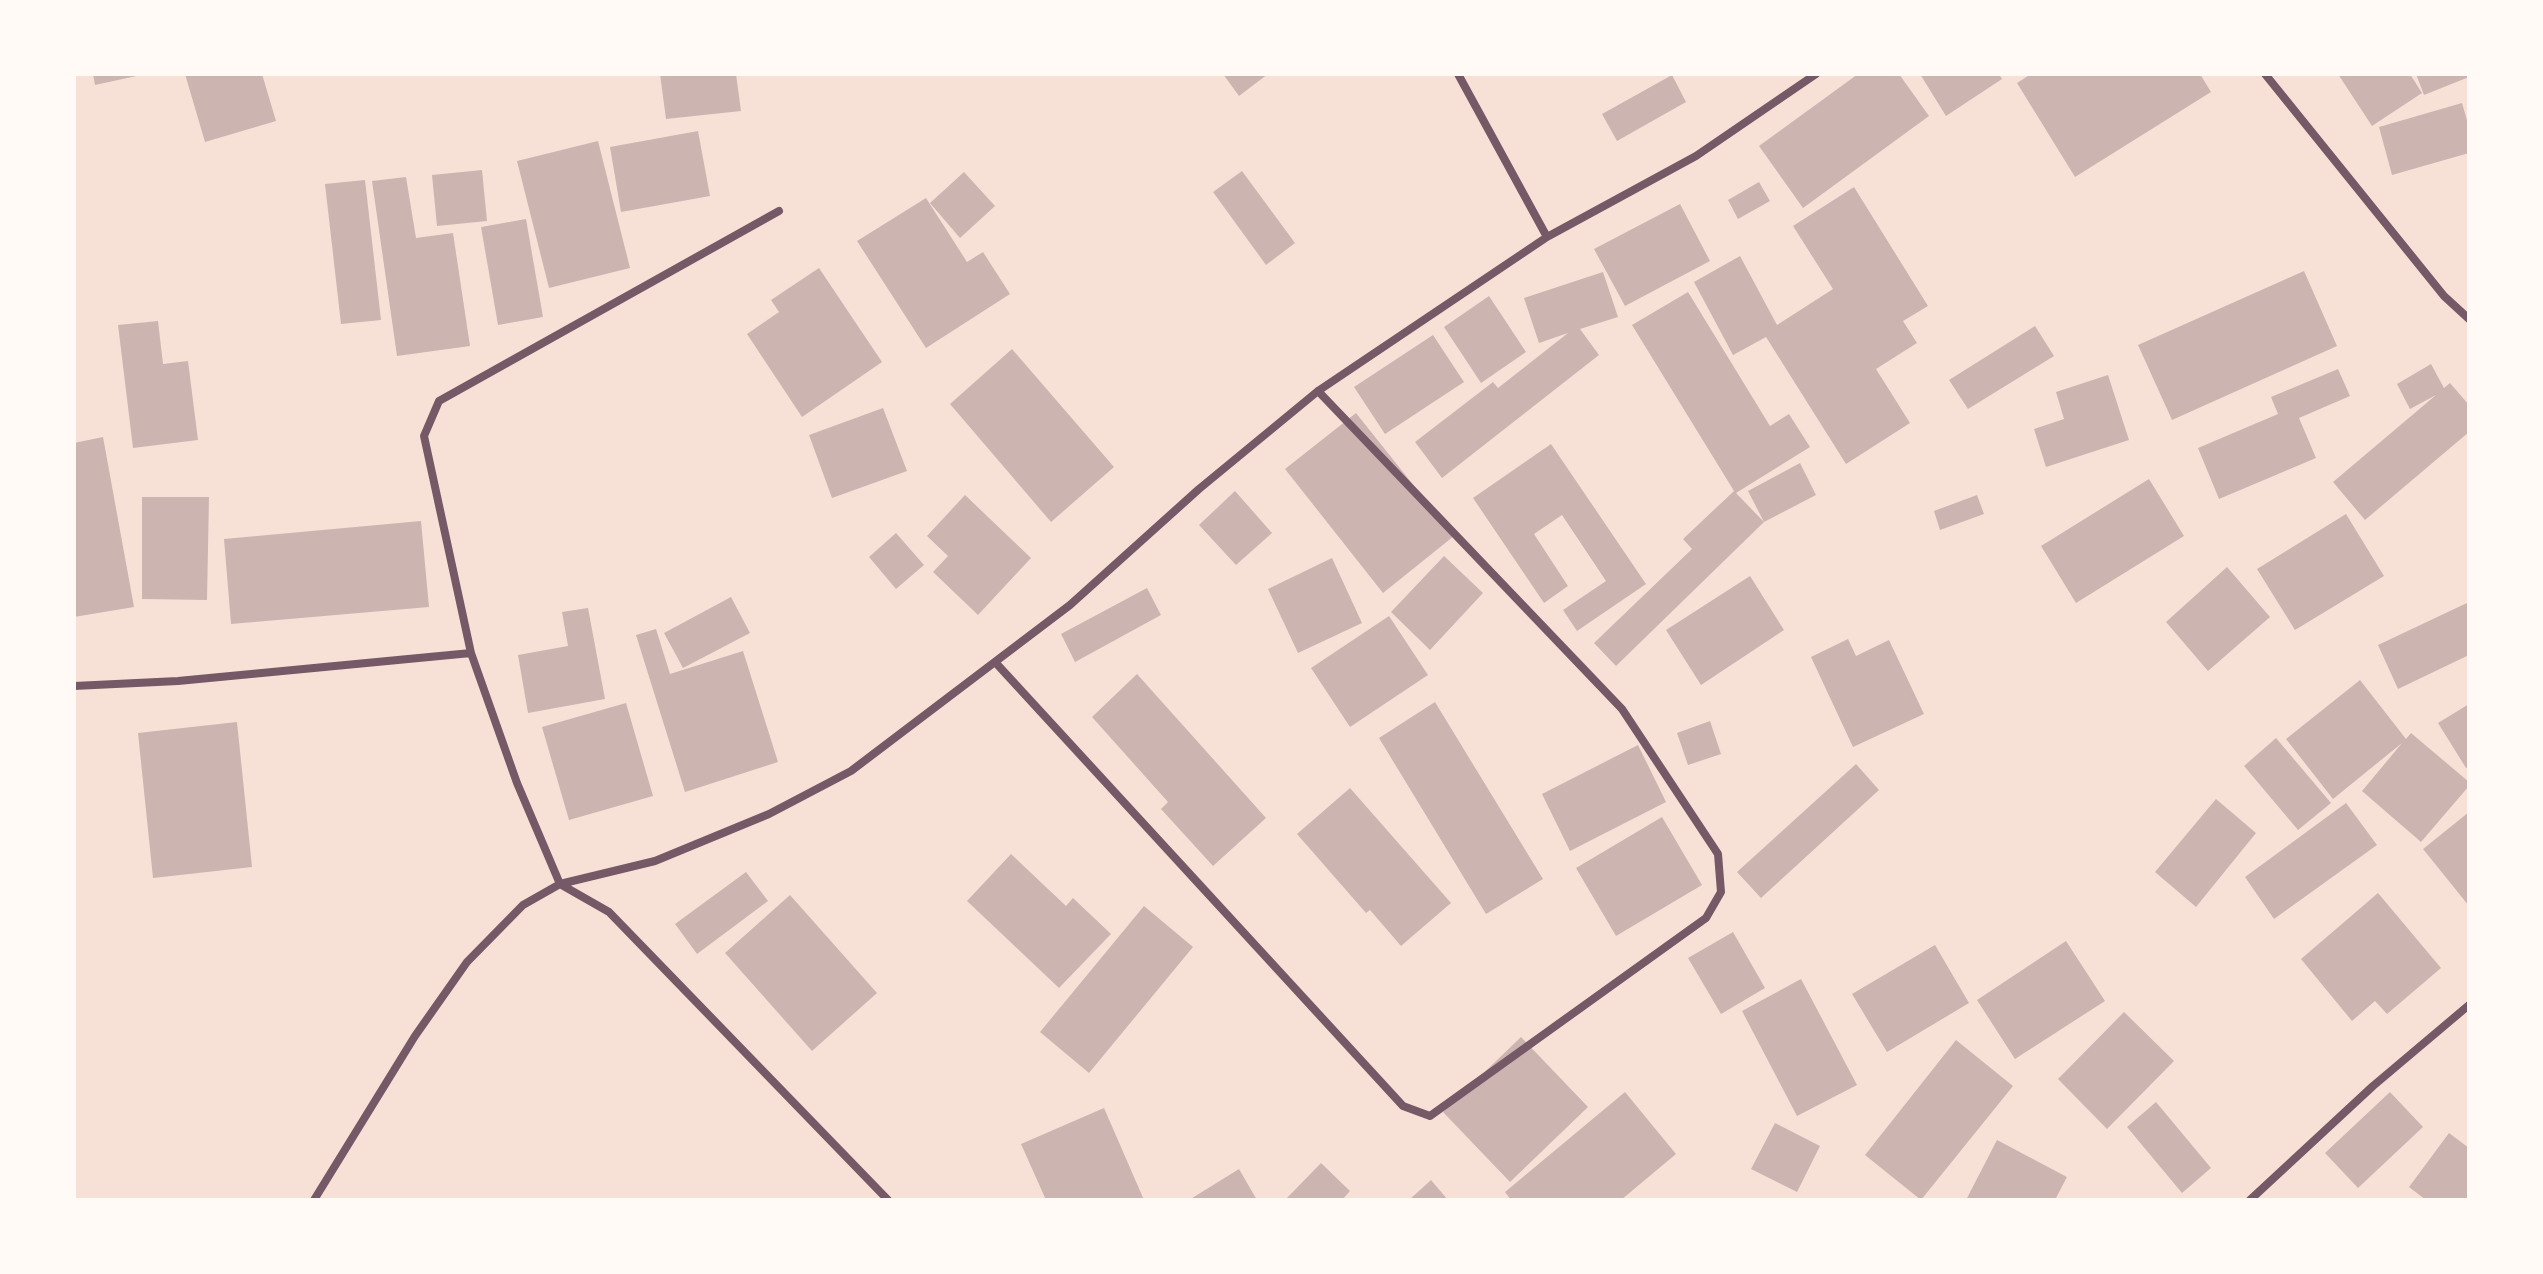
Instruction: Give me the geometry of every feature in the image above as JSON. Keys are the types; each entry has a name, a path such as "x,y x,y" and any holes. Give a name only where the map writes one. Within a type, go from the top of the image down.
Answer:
{"street":[{"path":"1458,74 1547,237"},
{"path":"314,1200 415,1036 467,962 523,905 560,884 655,861 769,814 851,771 1070,605 1199,489 1318,391 1547,237 1696,156 1816,74"},
{"path":"2265,74 2444,296 2469,319"},
{"path":"779,211 439,401 424,436 471,653 517,783 560,884 609,912 888,1200"},
{"path":"995,662 1403,1106 1430,1116 1706,918 1721,892 1718,854 1622,709 1318,391"},
{"path":"74,686 178,681 471,653"},
{"path":"2250,1200 2373,1086 2469,1005"}],"building":[{"path":"93,74 141,74 141,75 95,85"},
{"path":"185,74 262,74 276,121 205,142"},
{"path":"660,74 736,74 741,111 666,119"},
{"path":"1223,74 1268,74 1239,96"},
{"path":"1858,74 1899,74 1929,116 1803,208 1759,146"},
{"path":"1920,74 1999,74 2002,79 1946,116"},
{"path":"2031,74 2200,74 2211,92 2075,177 2017,83"},
{"path":"2338,74 2410,74 2422,93 2372,126"},
{"path":"2416,74 2469,74 2469,77 2424,95"},
{"path":"1672,75 1686,102 1617,141 1602,114"},
{"path":"2462,103 2469,127 2469,153 2392,175 2379,127"},
{"path":"698,131 710,196 621,212 610,147"},
{"path":"598,141 630,268 549,288 517,161"},
{"path":"482,170 487,221 437,226 432,175"},
{"path":"1242,171 1295,243 1266,265 1213,192"},
{"path":"964,172 995,206 960,238 930,203"},
{"path":"406,177 416,238 453,233 470,346 397,356 372,181"},
{"path":"365,180 381,320 341,324 325,184"},
{"path":"1759,182 1770,201 1738,219 1728,200"},
{"path":"1854,187 1928,306 1903,321 1917,343 1876,369 1910,423 1846,464 1766,337 1733,355 1694,282 1740,256 1777,325 1833,289 1793,226"},
{"path":"926,198 967,262 983,252 1010,294 926,348 857,241"},
{"path":"1680,204 1710,261 1625,306 1594,249"},
{"path":"526,219 543,317 498,325 481,227"},
{"path":"819,268 882,362 802,417 747,334 779,312 771,300"},
{"path":"2304,271 2337,346 2172,420 2138,345"},
{"path":"1603,272 1618,317 1580,329 1599,355 1442,478 1415,442 1493,382 1498,388 1568,333 1539,343 1524,298"},
{"path":"1688,292 1770,426 1789,414 1810,447 1736,493 1764,522 1616,666 1594,643 1692,549 1683,539 1734,491 1632,325"},
{"path":"1489,296 1526,352 1481,383 1444,327"},
{"path":"158,321 163,364 188,361 198,440 133,448 118,325"},
{"path":"2035,326 2054,356 1968,409 1949,380"},
{"path":"1433,335 1464,382 1385,434 1354,387"},
{"path":"1012,349 1114,467 1051,522 950,404"},
{"path":"2431,364 2444,388 2450,383 2469,405 2469,432 2365,520 2333,482 2436,395 2410,409 2397,384"},
{"path":"2338,369 2350,396 2299,418 2316,458 2219,499 2198,448 2278,414 2271,397"},
{"path":"2108,375 2129,440 2046,467 2034,429 2064,419 2056,392"},
{"path":"883,408 907,471 832,498 809,435"},
{"path":"1356,413 1454,536 1383,593 1285,469"},
{"path":"103,437 134,607 74,617 74,443"},
{"path":"1551,444 1646,584 1577,631 1563,610 1606,581 1562,515 1534,534 1568,586 1544,603 1473,498"},
{"path":"1800,463 1816,495 1764,522 1748,491"},
{"path":"2149,479 2184,536 2076,603 2041,546"},
{"path":"1235,491 1272,533 1236,565 1199,525"},
{"path":"965,495 1031,558 978,615 933,572 948,556 927,536"},
{"path":"1977,495 1984,514 1940,530 1934,511"},
{"path":"142,497 209,497 207,600 142,599"},
{"path":"2346,514 2384,576 2295,630 2257,569"},
{"path":"421,521 429,607 231,624 224,539"},
{"path":"896,533 924,565 896,589 869,557"},
{"path":"1444,556 1483,593 1430,650 1391,612"},
{"path":"1332,558 1362,623 1298,653 1268,589"},
{"path":"2227,567 2270,617 2208,671 2166,622"},
{"path":"1750,576 1784,630 1701,685 1666,630"},
{"path":"1147,588 1161,615 1075,662 1061,634"},
{"path":"731,597 750,633 683,668 664,633"},
{"path":"2469,602 2469,655 2398,689 2378,645"},
{"path":"588,608 605,699 528,713 518,655 568,646 562,612"},
{"path":"1389,616 1428,675 1350,727 1311,668"},
{"path":"656,629 670,674 743,651 778,762 685,792 636,635"},
{"path":"1848,639 1856,656 1889,640 1924,714 1853,747 1811,657"},
{"path":"1137,674 1266,818 1213,866 1161,809 1168,802 1092,717"},
{"path":"2360,680 2406,739 2411,733 2469,782 2469,786 2421,842 2362,791 2402,743 2333,799 2286,739"},
{"path":"1435,702 1543,879 1486,914 1379,738"},
{"path":"626,703 653,796 569,820 542,727"},
{"path":"2469,704 2469,767 2466,768 2438,723"},
{"path":"1710,721 1721,754 1688,765 1677,733"},
{"path":"237,722 252,867 153,878 138,733"},
{"path":"2276,738 2331,803 2298,830 2244,766"},
{"path":"1638,745 1666,802 1570,851 1542,794"},
{"path":"1856,764 1879,790 1761,898 1737,872"},
{"path":"1350,788 1451,903 1401,946 1370,910 1366,913 1297,834"},
{"path":"2216,799 2256,833 2196,907 2155,872"},
{"path":"2346,803 2377,845 2274,919 2245,877"},
{"path":"2469,812 2469,906 2423,849"},
{"path":"1662,817 1702,885 1616,936 1576,868"},
{"path":"1011,854 1066,906 1073,898 1111,934 1059,988 967,901"},
{"path":"746,872 768,901 697,954 675,924"},
{"path":"2378,893 2441,968 2387,1014 2375,1001 2352,1021 2301,959"},
{"path":"790,895 877,993 812,1051 725,953"},
{"path":"1144,906 1193,947 1089,1073 1040,1032"},
{"path":"1733,932 1765,988 1721,1014 1688,958"},
{"path":"2066,941 2105,1001 2015,1059 1977,1000"},
{"path":"1935,945 1969,1003 1887,1052 1852,994"},
{"path":"1801,979 1857,1085 1797,1116 1742,1011"},
{"path":"2124,1012 2174,1061 2107,1129 2058,1079"},
{"path":"1521,1037 1588,1107 1510,1182 1443,1112"},
{"path":"1956,1040 2013,1086 1921,1200 1865,1155"},
{"path":"1625,1092 1676,1154 1621,1200 1511,1200 1505,1192"},
{"path":"2390,1092 2423,1127 2358,1188 2325,1153"},
{"path":"2156,1102 2211,1168 2182,1193 2127,1127"},
{"path":"1104,1108 1144,1200 1046,1200 1021,1144"},
{"path":"1775,1123 1820,1146 1797,1192 1751,1169"},
{"path":"2449,1133 2469,1148 2469,1200 2426,1200 2409,1187"},
{"path":"1997,1140 2067,1177 2055,1200 1966,1200"},
{"path":"1321,1163 1350,1191 1342,1200 1285,1200"},
{"path":"1239,1169 1257,1200 1189,1200"},
{"path":"1431,1180 1448,1200 1409,1200"}]}
